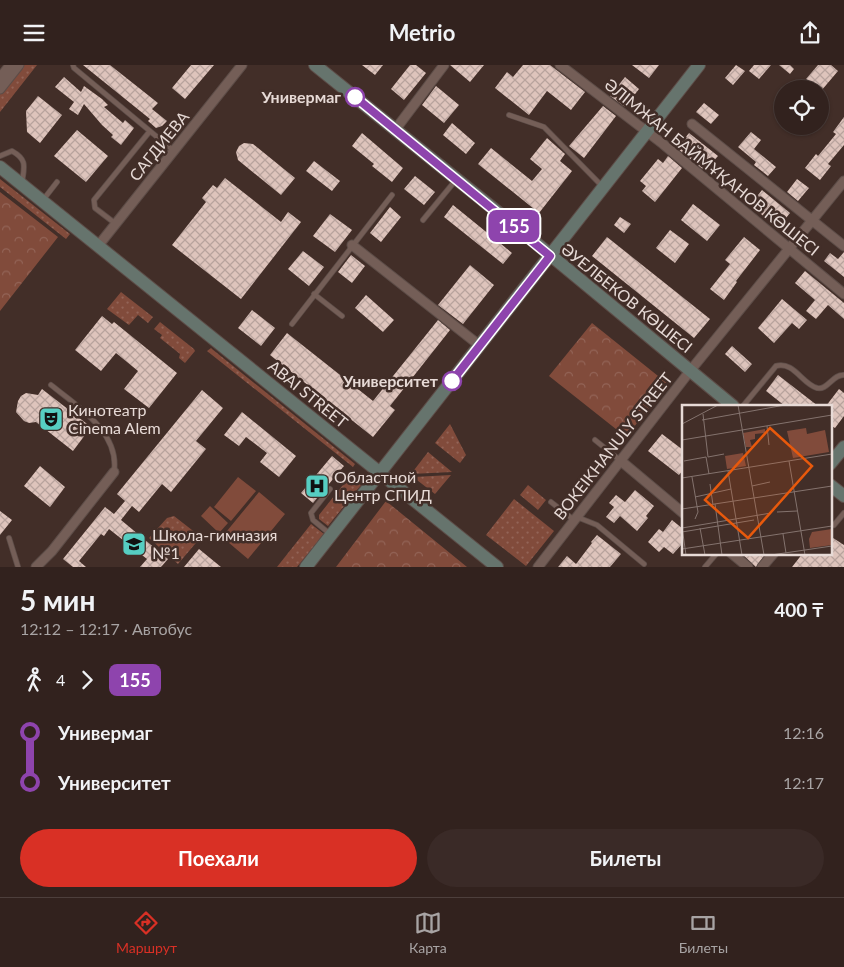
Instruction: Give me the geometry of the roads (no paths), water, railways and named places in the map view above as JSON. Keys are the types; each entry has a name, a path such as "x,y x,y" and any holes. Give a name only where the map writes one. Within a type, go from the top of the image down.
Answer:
{"street":[{"path":"0,78 10,65"},
{"path":"0,89 19,65"},
{"name":"САГДИЕВА","path":"98,246 242,65"},
{"name":"ӘУЕЛБЕКОВ КӨШЕСІ","path":"315,65 732,405"},
{"path":"395,130 444,65"},
{"name":"ӘЛІМЖАН БАЙМҰҚАНОВ КӨШЕСІ","path":"560,65 646,133 663,144 844,294"},
{"path":"306,567 699,65"},
{"name":"ӘЛІМЖАН БАЙМҰҚАНОВ КӨШЕСІ","path":"692,124 844,246"},
{"name":"ABAI STREET","path":"0,167 497,567"},
{"name":"BOKEIKHANULY STREET","path":"538,567 690,371 844,181"},
{"path":"352,245 480,345"},
{"path":"832,462 844,447"},
{"path":"621,461 682,512"},
{"path":"36,567 58,543 114,472"},
{"path":"832,487 844,496"},
{"path":"733,555 748,567"},
{"path":"762,567 772,555"}],"lane":[{"path":"73,65 74,68 174,151"},
{"path":"509,115 544,127 603,187"},
{"path":"116,224 95,208 94,200 150,131"},
{"path":"0,156 12,151 23,159 22,185"},
{"path":"423,220 456,179"},
{"path":"42,201 57,182"},
{"path":"292,324 392,195"},
{"path":"314,295 342,316"},
{"path":"743,405 772,369 780,365 789,367 818,389 837,376 844,375"},
{"path":"51,385 88,414 98,426 111,450 114,472"},
{"path":"595,440 621,461"},
{"path":"330,489 311,513 313,520 331,535"},
{"path":"551,502 576,518 597,525 644,564"},
{"path":"834,525 844,513"},
{"path":"9,538 18,567"},
{"path":"705,567 715,555"}],"place":[{"name":"Универмаг","path":"355,97"},
{"name":"Университет","path":"452,381"},
{"name":"Кинотеатр Cinema Alem","path":"51,419"},
{"name":"Областной Центр СПИД","path":"317,486"},
{"name":"Школа-гимназия №1","path":"134,544"}]}
